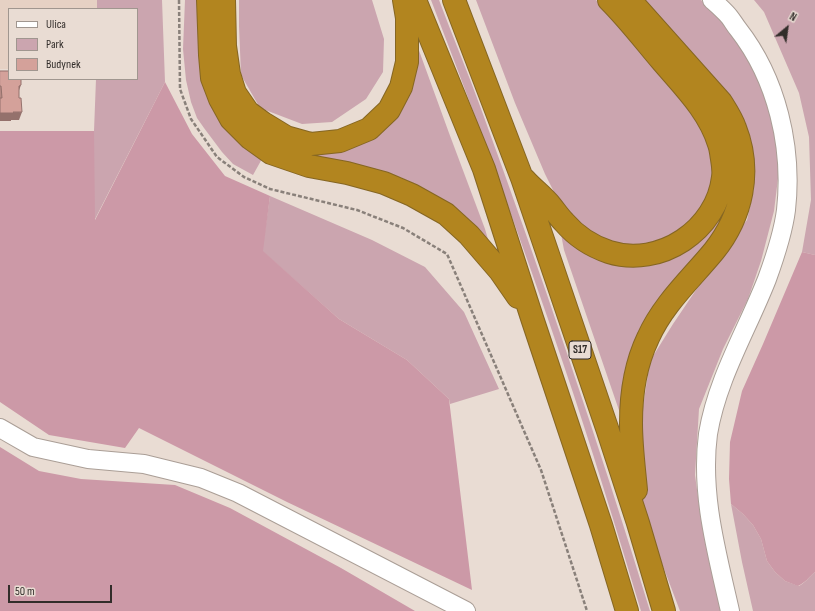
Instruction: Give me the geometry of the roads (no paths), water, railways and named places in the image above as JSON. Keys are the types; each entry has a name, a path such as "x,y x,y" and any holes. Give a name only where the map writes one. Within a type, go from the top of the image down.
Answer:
{"highway":[{"path":"208,0 212,78 220,99 231,119 250,138 271,153 309,166 347,173 384,183 412,195 446,214 469,235 500,270 532,318"},
{"path":"224,0 225,46 229,74 235,93 248,112 263,123 286,137 311,144 340,141 369,129 389,110 401,87 407,62 407,18 404,0"},
{"path":"415,0 484,169 601,525 626,611"},
{"name":"S17","path":"454,0 522,178 608,431 638,523 664,611"},
{"path":"522,178 550,205 563,222 584,240 609,252 625,255 639,256 653,254 666,250 680,243 701,225 715,204 720,191 723,176 720,146 714,128 694,99 610,0"},
{"path":"630,0 721,102 730,116 735,128 743,156 744,173 744,186 732,224 715,250 665,309 648,338 643,352 635,384 631,423 638,523"}],"street":[{"path":"712,0 727,14 741,32 753,49 765,74 774,95 780,117 787,162 786,210 781,235 766,279 721,384 708,435 706,469 707,499 711,528 730,611"},
{"path":"0,428 33,447 88,459 144,464 207,480 238,493 466,611"}]}
